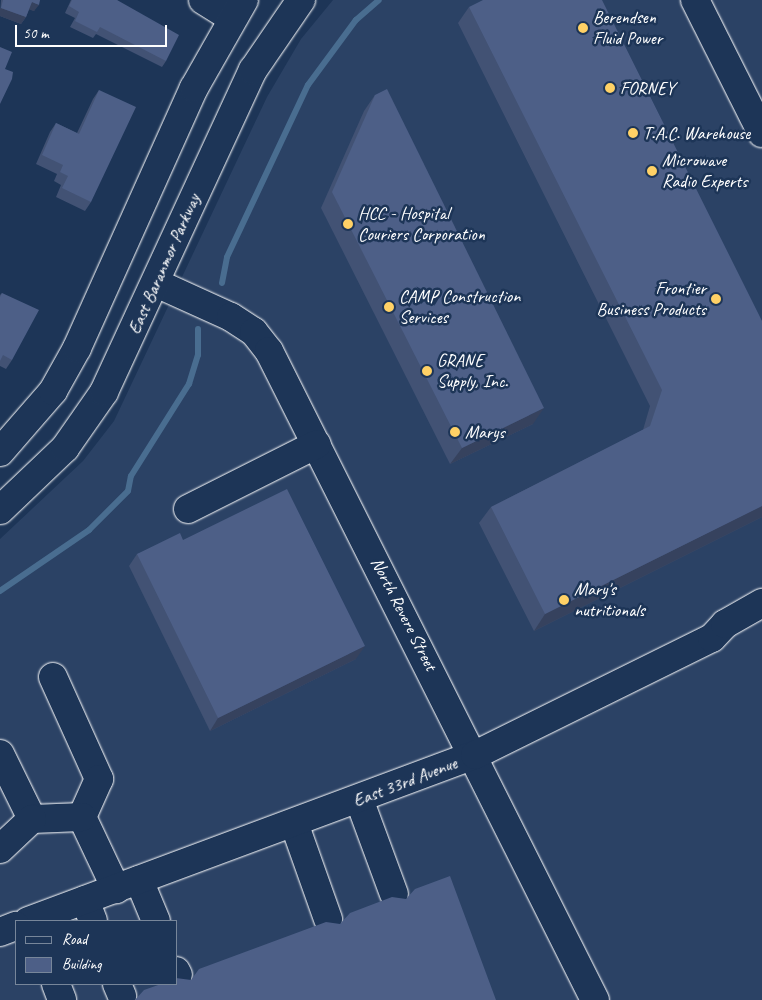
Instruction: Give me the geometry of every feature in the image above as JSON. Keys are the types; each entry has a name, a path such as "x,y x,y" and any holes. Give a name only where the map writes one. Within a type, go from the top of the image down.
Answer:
{"street":[{"path":"0,452 53,391 77,348 194,88 238,9 203,0"},
{"name":"East Baranmor Parkway","path":"0,510 46,468 90,416 119,364 253,70 301,0"},
{"path":"695,0 762,133"},
{"name":"North Revere Street","path":"156,283 231,317 254,332 277,365 475,755 595,1000"},
{"path":"188,509 317,444"},
{"name":"East 33rd Avenue","path":"38,920 89,911 128,884 475,755 712,638 726,624 762,603"},
{"path":"53,678 99,779 82,817"},
{"path":"0,754 32,820"},
{"path":"359,799 394,894"},
{"path":"0,849 32,820 82,817"},
{"path":"82,817 155,920"},
{"path":"294,823 328,919"},
{"name":"East 33rd Avenue","path":"0,932 15,926"},
{"path":"56,985 62,1000"}],"shaded area":[{"path":"333,0 762,0 762,1000 0,1000 0,539 83,461 114,421 267,97 301,39"}],"building":[{"path":"3,0 40,0 39,5 32,2 26,17 1,8"},
{"path":"72,0 117,0 179,35 166,61 100,27 97,32 75,21 79,12 69,6"},
{"path":"483,0 602,0 762,321 762,506 545,614 491,507 650,426 662,390 469,7"},
{"path":"0,47 12,52 5,69 13,72 12,79 0,104"},
{"path":"387,89 544,408 462,448 332,192 375,95"},
{"path":"99,90 136,107 91,202 62,188 68,176 60,172 63,165 42,155 56,123 79,134"},
{"path":"2,293 39,310 12,360 3,355 0,361 0,297"},
{"path":"287,489 365,646 218,718 137,554 180,533 183,540"},
{"path":"450,876 496,1000 135,1000 144,990 158,985 178,985 178,978 191,980 199,969 326,922 340,924 350,913 392,897 406,899 415,889"}],"waterway":[{"path":"222,283 227,257 308,85 356,20 379,0"},
{"path":"0,591 89,530 128,491 131,476 189,384 198,355 198,329"}],"place":[{"name":"Berendsen Fluid Power","path":"583,28"},
{"name":"FORNEY","path":"610,88"},
{"name":"T.A.C. Warehouse","path":"633,133"},
{"name":"Microwave Radio Experts","path":"652,171"},
{"name":"HCC - Hospital Couriers Corporation","path":"348,224"},
{"name":"Frontier Business Products","path":"716,299"},
{"name":"CAMP Construction Services","path":"389,307"},
{"name":"GRANE Supply, Inc.","path":"427,371"},
{"name":"Marys","path":"455,432"},
{"name":"Mary's nutritionals","path":"564,600"}]}
